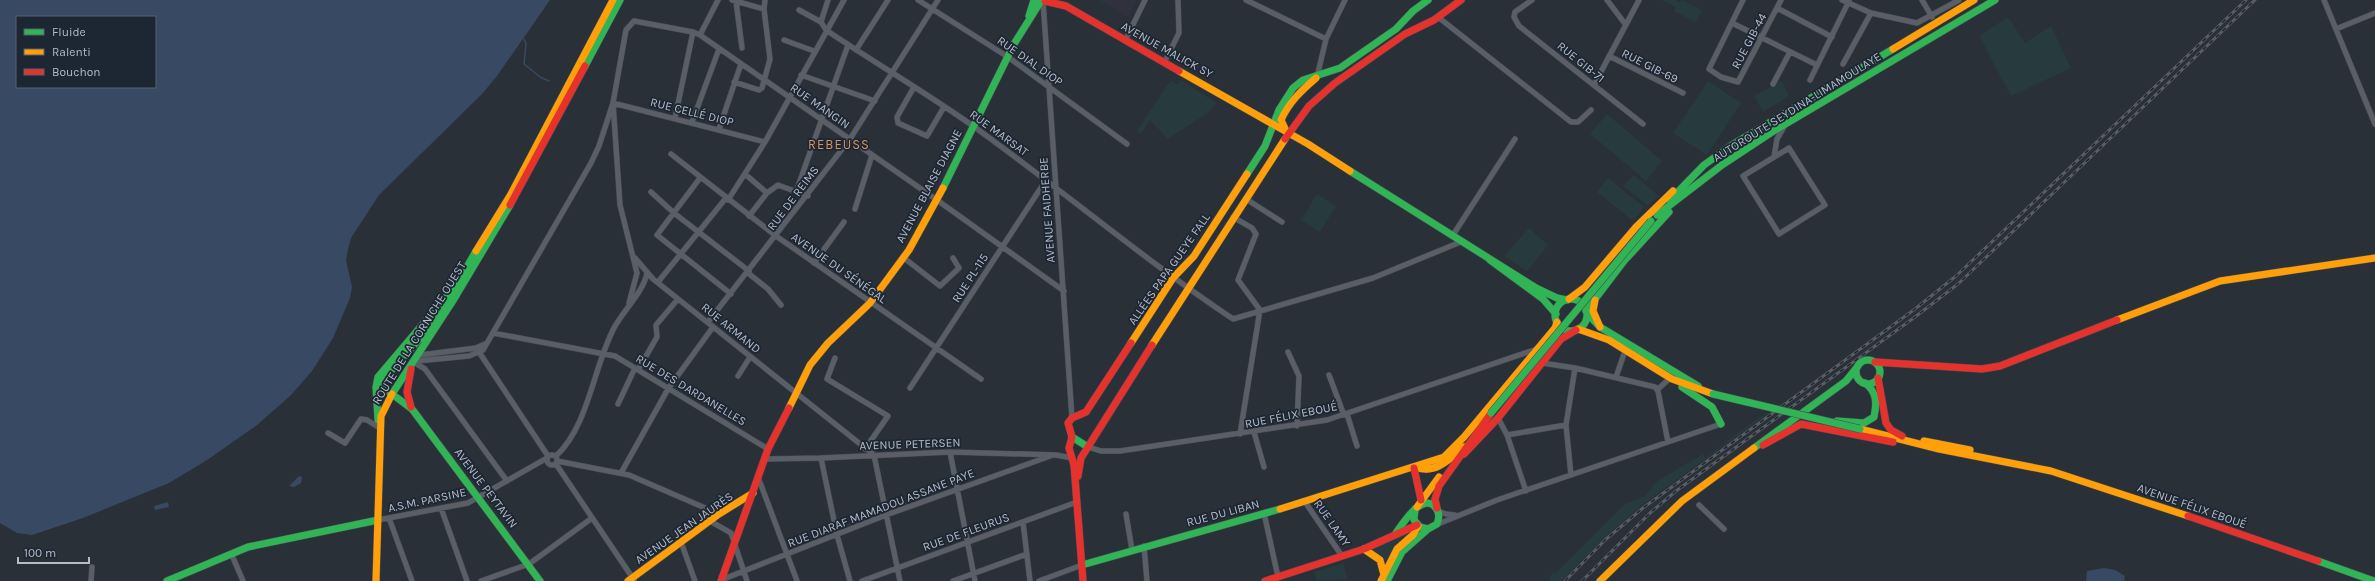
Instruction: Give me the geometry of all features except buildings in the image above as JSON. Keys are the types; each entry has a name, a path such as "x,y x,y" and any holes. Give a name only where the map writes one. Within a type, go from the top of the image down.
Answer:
{"main road":[{"name":"ROUTE DE LA CORNICHE OUEST","path":"380,443 376,387 378,377 454,287 511,194 613,0"},
{"name":"ROUTE DE LA CORNICHE OUEST","path":"380,443 382,412 392,394 416,362 520,190 620,0"},
{"name":"AVENUE BLAISE DIAGNE","path":"1027,22 1034,0"},
{"name":"AVENUE MALICK SY","path":"1060,0 1066,6 1256,113 1274,126 1290,132 1486,256"},
{"name":"ALLÉES PAPA GUEYE FALL","path":"1072,418 1082,415 1090,406 1173,278 1194,256 1265,146 1293,88 1303,80 1317,77 1340,68 1396,29 1413,11 1428,0"},
{"name":"ALLÉES PAPA GUEYE FALL","path":"1081,458 1233,216 1309,106 1335,83 1405,34 1438,17 1460,0"},
{"name":"AUTOROUTE SEYDINA-LIMAMOULAYE","path":"1657,215 1688,179 1704,165 1759,127 1974,0"},
{"name":"AUTOROUTE SEYDINA-LIMAMOULAYE","path":"1657,215 1728,161 1786,124 1996,0"},
{"name":"AVENUE BLAISE DIAGNE","path":"720,581 768,449 796,394 818,355 870,303 904,258 938,200 1008,57 1027,22 1043,1"},
{"name":"AVENUE MALICK SY","path":"1043,1 1066,6"},
{"name":"AVENUE MALICK SY","path":"1256,113 1279,119"},
{"path":"1279,119 1290,132"},
{"path":"1556,318 1558,306 1585,287 1649,212 1688,179"},
{"path":"1395,534 1440,476 1472,448 1498,418 1565,334 1577,329 1585,322 1586,312 1606,284 1657,224 1694,187"},
{"path":"1384,579 1402,552 1428,529 1435,526 1439,519 1435,499 1436,491 1469,442 1657,215"},
{"path":"1486,256 1500,262 1553,297 1581,303 1586,312 1600,326 1695,387"},
{"path":"1486,256 1543,299 1565,329 1589,330 1625,351 1712,407 1721,424"},
{"path":"1600,581 1682,501 1794,417 1846,381 1865,360 1875,362 1982,369 2000,366 2190,291 2220,281 2375,258"},
{"path":"1600,326 1593,307 1606,284"},
{"path":"412,409 384,388 383,380 438,318 448,302 454,287"},
{"name":"RUE DU LIBAN","path":"1082,565 1144,546 1305,502 1415,468 1444,457 1456,446 1555,328 1556,318"},
{"path":"412,409 407,392 416,362"},
{"path":"1875,362 1880,368 1879,376 1886,422 1891,430 1902,436"},
{"path":"1846,381 1873,382 1893,362"},
{"path":"1858,366 1857,374 1863,382 1872,388 1875,394 1876,406 1874,417 1859,426"},
{"path":"1660,373 1695,387"},
{"name":"AVENUE FÉLIX EBOUÉ","path":"1695,387 1748,404 1859,426 1879,433 1939,449 2051,471 2215,525 2374,581"},
{"name":"AVENUE PEYTAVIN","path":"412,409 529,564 540,581"},
{"path":"1794,417 1801,424 1939,449"},
{"path":"1874,417 1886,422"},
{"path":"1072,418 1068,423 1072,437 1069,448 1076,486 1083,581"},
{"path":"1879,433 1886,422"},
{"path":"1741,456 1801,424"},
{"name":"AVENUE FÉLIX EBOUÉ","path":"1879,433 1902,436 1972,451 2001,460"},
{"path":"1072,437 1088,447"},
{"path":"1415,468 1423,471 1433,469 1469,442"},
{"path":"376,581 380,443"},
{"path":"1072,458 1081,458 1076,486"},
{"path":"1415,468 1421,500"},
{"name":"AVENUE JEAN JAURÈS","path":"632,580 719,514 753,493"},
{"path":"1428,529 1417,525 1413,518 1416,508 1427,503 1438,510"},
{"path":"167,581 248,547 378,520"},
{"path":"1265,581 1364,549 1417,525"},
{"path":"1384,579 1397,549 1413,535 1417,525"},
{"path":"1364,549 1380,560 1384,579"}],"street":[{"path":"700,35 718,0"},
{"path":"742,48 734,0 764,9"},
{"path":"734,82 759,90 765,81 770,59 764,9 765,0"},
{"path":"799,10 821,22 828,0"},
{"path":"637,279 656,280 681,254 727,199 765,142 788,97 844,0"},
{"path":"856,50 888,0"},
{"name":"RUE DIAL DIOP","path":"918,0 1008,57 1127,144"},
{"name":"RUE DE REIMS","path":"708,322 808,196 850,139 938,0"},
{"path":"1126,39 1145,0"},
{"path":"1165,61 1179,33 1178,0"},
{"path":"1246,0 1326,39"},
{"path":"1317,77 1326,39 1345,0"},
{"name":"RUE GIB-71","path":"1532,0 1515,12 1514,17 1519,26 1643,124"},
{"path":"1607,0 1626,25"},
{"path":"1594,85 1639,0"},
{"path":"1743,0 1732,23 1817,65"},
{"name":"RUE GIB-44","path":"1732,23 1709,68 1721,77 1738,82 1781,0"},
{"path":"1842,0 1871,13 1917,23 1932,17 1959,0"},
{"path":"1922,0 1932,17"},
{"path":"2324,0 2375,124"},
{"name":"AVENUE FAIDHERBE","path":"1043,1 1072,418"},
{"path":"1810,80 1849,2"},
{"path":"1777,8 1832,37"},
{"path":"1843,64 1871,13"},
{"path":"2336,29 2375,13"},
{"path":"1438,17 1571,122 1578,122 1591,110"},
{"name":"RUE MANGIN","path":"613,103 626,30 631,23 638,22 693,32 700,35 938,200 1064,291"},
{"name":"RUE MARSAT","path":"821,22 826,30 973,126 1057,188 1180,284 1233,319 1260,310"},
{"path":"675,118 693,32"},
{"path":"784,40 814,51"},
{"path":"796,192 848,45"},
{"path":"692,122 719,49"},
{"path":"1773,84 1790,52"},
{"name":"RUE GIB-69","path":"1609,56 1683,93"},
{"path":"718,129 741,64"},
{"path":"801,75 875,101"},
{"path":"914,87 897,117 898,123 927,136 944,107"},
{"path":"416,362 469,356 479,352 488,342 591,163 599,146 613,103"},
{"path":"613,103 620,205 624,227 634,257 637,273 637,279 630,303"},
{"name":"RUE CELLÉ DIOP","path":"613,103 692,122 765,142"},
{"path":"1774,157 1789,148 1825,205 1779,234 1743,176 1774,157 1777,139 1786,124"},
{"path":"1453,235 1516,139"},
{"name":"AVENUE DU SÉNÉGAL","path":"671,154 776,236 981,379"},
{"path":"855,209 872,155"},
{"path":"745,174 767,193"},
{"path":"700,178 657,235 730,294"},
{"name":"RUE PL-115","path":"910,388 1046,180"},
{"path":"750,216 767,193 778,185 808,196"},
{"path":"651,192 674,213 749,272 768,289 781,305"},
{"path":"1246,199 1282,222"},
{"path":"1233,216 1252,228 1256,234 1238,280 1260,310 1240,434"},
{"path":"814,263 844,222"},
{"path":"1260,310 1374,278 1463,241"},
{"name":"RUE ARMAND","path":"634,257 647,273 874,455"},
{"path":"904,258 940,286 959,268 953,258"},
{"path":"479,352 548,457 548,463 556,460 576,430 603,352 615,326 646,280 647,273 637,273"},
{"path":"618,404 657,337 656,325 678,298"},
{"path":"621,473 668,389 713,327"},
{"name":"RUE DES DARDANELLES","path":"493,333 603,352 615,356 768,449"},
{"path":"416,362 476,348 488,342"},
{"name":"RUE FÉLIX EBOUÉ","path":"1088,447 1101,451 1120,451 1297,426 1345,415 1537,349"},
{"path":"1616,377 1625,351"},
{"path":"1288,352 1299,376 1297,426"},
{"path":"738,376 750,357"},
{"path":"835,358 828,379 888,416 865,449"},
{"path":"416,362 426,369 507,481"},
{"path":"1542,363 1575,368 1651,384 1657,390 1668,442"},
{"path":"1571,476 1566,425 1575,368"},
{"path":"1330,375 1357,446"},
{"path":"1657,390 1670,379"},
{"path":"1498,418 1507,435 1526,491"},
{"path":"328,434 345,443 362,419 367,420 378,427"},
{"path":"1435,526 1456,515 1721,424"},
{"path":"1507,435 1566,425"},
{"path":"1254,432 1264,467"},
{"name":"AVENUE PETERSEN","path":"1055,455 1069,448"},
{"path":"950,452 975,581"},
{"name":"AVENUE PETERSEN","path":"765,459 950,452 1055,455 1072,458"},
{"path":"874,455 900,581"},
{"name":"RUE DIARAF MAMADOU ASSANE PAYE","path":"720,581 957,488 1055,455"},
{"path":"548,457 639,478 719,514"},
{"name":"A.S.M. PARSINE","path":"378,520 468,503 548,457"},
{"path":"821,458 837,535 850,581"},
{"path":"556,460 632,580"},
{"path":"758,477 797,581"},
{"name":"RUE DE FLEURUS","path":"862,581 1077,502"},
{"name":"RUE LAMY","path":"1305,502 1342,556"},
{"path":"1699,505 1724,530"},
{"path":"441,508 467,581"},
{"path":"1438,510 1446,514 1456,515"},
{"path":"1264,513 1278,577"},
{"path":"1126,514 1132,550"},
{"path":"389,518 412,581"},
{"path":"481,581 529,564 592,518"},
{"path":"710,521 728,531 734,540 747,581"},
{"path":"1023,522 1030,581"},
{"path":"681,542 695,581"},
{"path":"1144,546 1147,581"},
{"path":"231,553 243,581"},
{"path":"953,581 1027,554"},
{"name":"RUE DU LIBAN","path":"1039,581 1082,565"},
{"path":"92,567 92,581"}],"shaded area":[{"path":"1099,0 1136,0 1129,18"}],"green space":[{"path":"1661,0 1675,0 1679,2 1682,0 1702,10 1696,22 1674,11 1676,7"},
{"path":"2008,17 2025,43 2051,26 2071,68 2011,96 1979,36"},
{"path":"1171,80 1176,84 1182,81 1217,103 1208,113 1168,139 1150,120 1141,134 1137,131"},
{"path":"1708,81 1741,103 1707,155 1673,133"},
{"path":"1782,81 1789,96 1763,112 1754,96"},
{"path":"1607,114 1662,161 1646,181 1590,134"},
{"path":"1634,175 1659,196 1648,206 1623,186"},
{"path":"1608,178 1644,207 1633,221 1597,192"},
{"path":"1317,194 1336,206 1320,232 1301,220"},
{"path":"1529,228 1548,245 1527,271 1504,256"},
{"path":"1769,413 1642,505 1604,538 1562,581 1548,581 1553,572 1556,573 1625,504 1645,496 1657,481 1703,454 1705,458"},
{"path":"1412,529 1412,532 1394,546 1385,565 1382,557 1372,550"},
{"path":"1343,563 1348,579 1317,581 1314,572"}],"water":[{"path":"0,0 550,0 497,76 482,94 379,195 351,238 346,260 352,287 350,298 333,338 312,371 291,395 257,425 207,460 169,483 83,518 32,535 17,533 0,523"},
{"path":"299,476 302,477 301,483 294,487 289,486"},
{"path":"168,502 169,507 155,510 154,506"},
{"path":"2104,568 2115,570 2125,576 2124,581 2086,581 2087,571"}],"waterway":[{"path":"524,39 526,44 524,64 540,77 549,81"}],"railway":[{"path":"1565,581 1605,540 1643,508 1915,309 1956,276 2246,0"},
{"path":"1582,581 1650,513 1676,491 1958,284 2255,0"}],"traffic: fast":[{"path":"585,66 620,0"},
{"path":"1029,16 1034,0"},
{"path":"1247,174 1265,146 1279,110 1293,88 1303,80 1340,68 1396,29 1413,11 1428,0"},
{"path":"1657,215 1722,165 1772,132 1995,0"},
{"path":"943,188 1014,44 1041,1"},
{"path":"1670,200 1704,165 1732,145 1893,49"},
{"path":"1350,171 1536,288 1557,298 1567,300"},
{"path":"476,251 438,318 383,380 384,389 392,394 454,299 510,205"},
{"path":"1586,311 1624,261 1669,212"},
{"path":"1491,413 1651,221"},
{"path":"1490,260 1543,299 1556,314"},
{"path":"378,420 376,387 378,377 451,291"},
{"path":"1571,299 1582,304 1587,315 1582,326 1571,331 1560,326 1555,315 1560,304 1571,299"},
{"path":"1587,313 1600,327 1698,386"},
{"path":"1868,360 1876,364 1880,372 1876,380 1868,384 1860,380 1856,372 1860,364 1868,360"},
{"path":"1754,448 1846,381 1858,366"},
{"path":"1837,421 1864,423 1874,417 1876,407 1874,394 1865,383"},
{"path":"1682,387 1712,407 1721,424"},
{"path":"392,394 412,409 540,581"},
{"path":"1713,394 1860,429"},
{"path":"1072,437 1088,447"},
{"path":"1396,533 1408,516 1414,510 1419,506 1425,503 1431,504 1436,508 1439,516 1437,524 1428,529 1420,527 1414,520 1415,509"},
{"path":"1082,565 1280,509"},
{"path":"167,581 248,547 378,520"},
{"path":"1387,581 1402,552 1428,529"},
{"path":"2318,561 2374,581"}],"traffic: slow":[{"path":"476,251 511,194 613,0"},
{"path":"1893,49 1974,0"},
{"path":"1179,71 1308,144 1350,171"},
{"path":"1287,133 1281,120 1284,114 1296,97 1316,78"},
{"path":"1152,345 1285,139"},
{"path":"1131,343 1173,278 1194,256 1247,174"},
{"path":"789,408 810,365 828,343 870,303 909,250 943,188"},
{"path":"1569,299 1585,287 1636,227 1673,191"},
{"path":"2117,320 2220,281 2375,258"},
{"path":"1595,300 1593,311 1600,327"},
{"path":"1280,509 1444,457 1464,437 1555,328 1557,322"},
{"path":"1578,329 1609,340 1672,379 1713,394"},
{"path":"376,581 381,416 392,394"},
{"path":"1860,429 1939,449 2051,471 2188,516"},
{"path":"1924,441 1970,450"},
{"path":"1415,467 1422,469 1436,467 1448,461 1464,447"},
{"path":"1600,581 1682,501 1754,448"},
{"path":"1417,507 1439,477"},
{"path":"628,581 719,514 753,493"},
{"path":"1381,581 1397,549 1413,535 1418,526"},
{"path":"1364,549 1380,560 1384,575"}],"traffic: jam":[{"path":"1285,139 1309,106 1335,83 1405,34 1434,20 1461,0"},
{"path":"1045,1 1066,6 1179,71"},
{"path":"510,205 585,66"},
{"path":"1875,362 1982,369 2000,366 2117,320"},
{"path":"1464,454 1498,418 1561,339 1576,330"},
{"path":"1083,581 1074,465 1069,448 1072,437 1068,423 1072,418 1086,412 1131,343"},
{"path":"1078,476 1081,458 1152,345"},
{"path":"411,369 407,392 411,407"},
{"path":"1878,378 1886,423 1891,430 1902,436"},
{"path":"721,581 768,449 789,408"},
{"path":"1437,508 1435,499 1439,486 1491,413"},
{"path":"1763,445 1801,424 1893,442"},
{"path":"1414,468 1421,500"},
{"path":"2188,516 2318,561"},
{"path":"1265,581 1364,549 1417,525"}],"district":[{"name":"REBEUSS","path":"839,144"}]}
